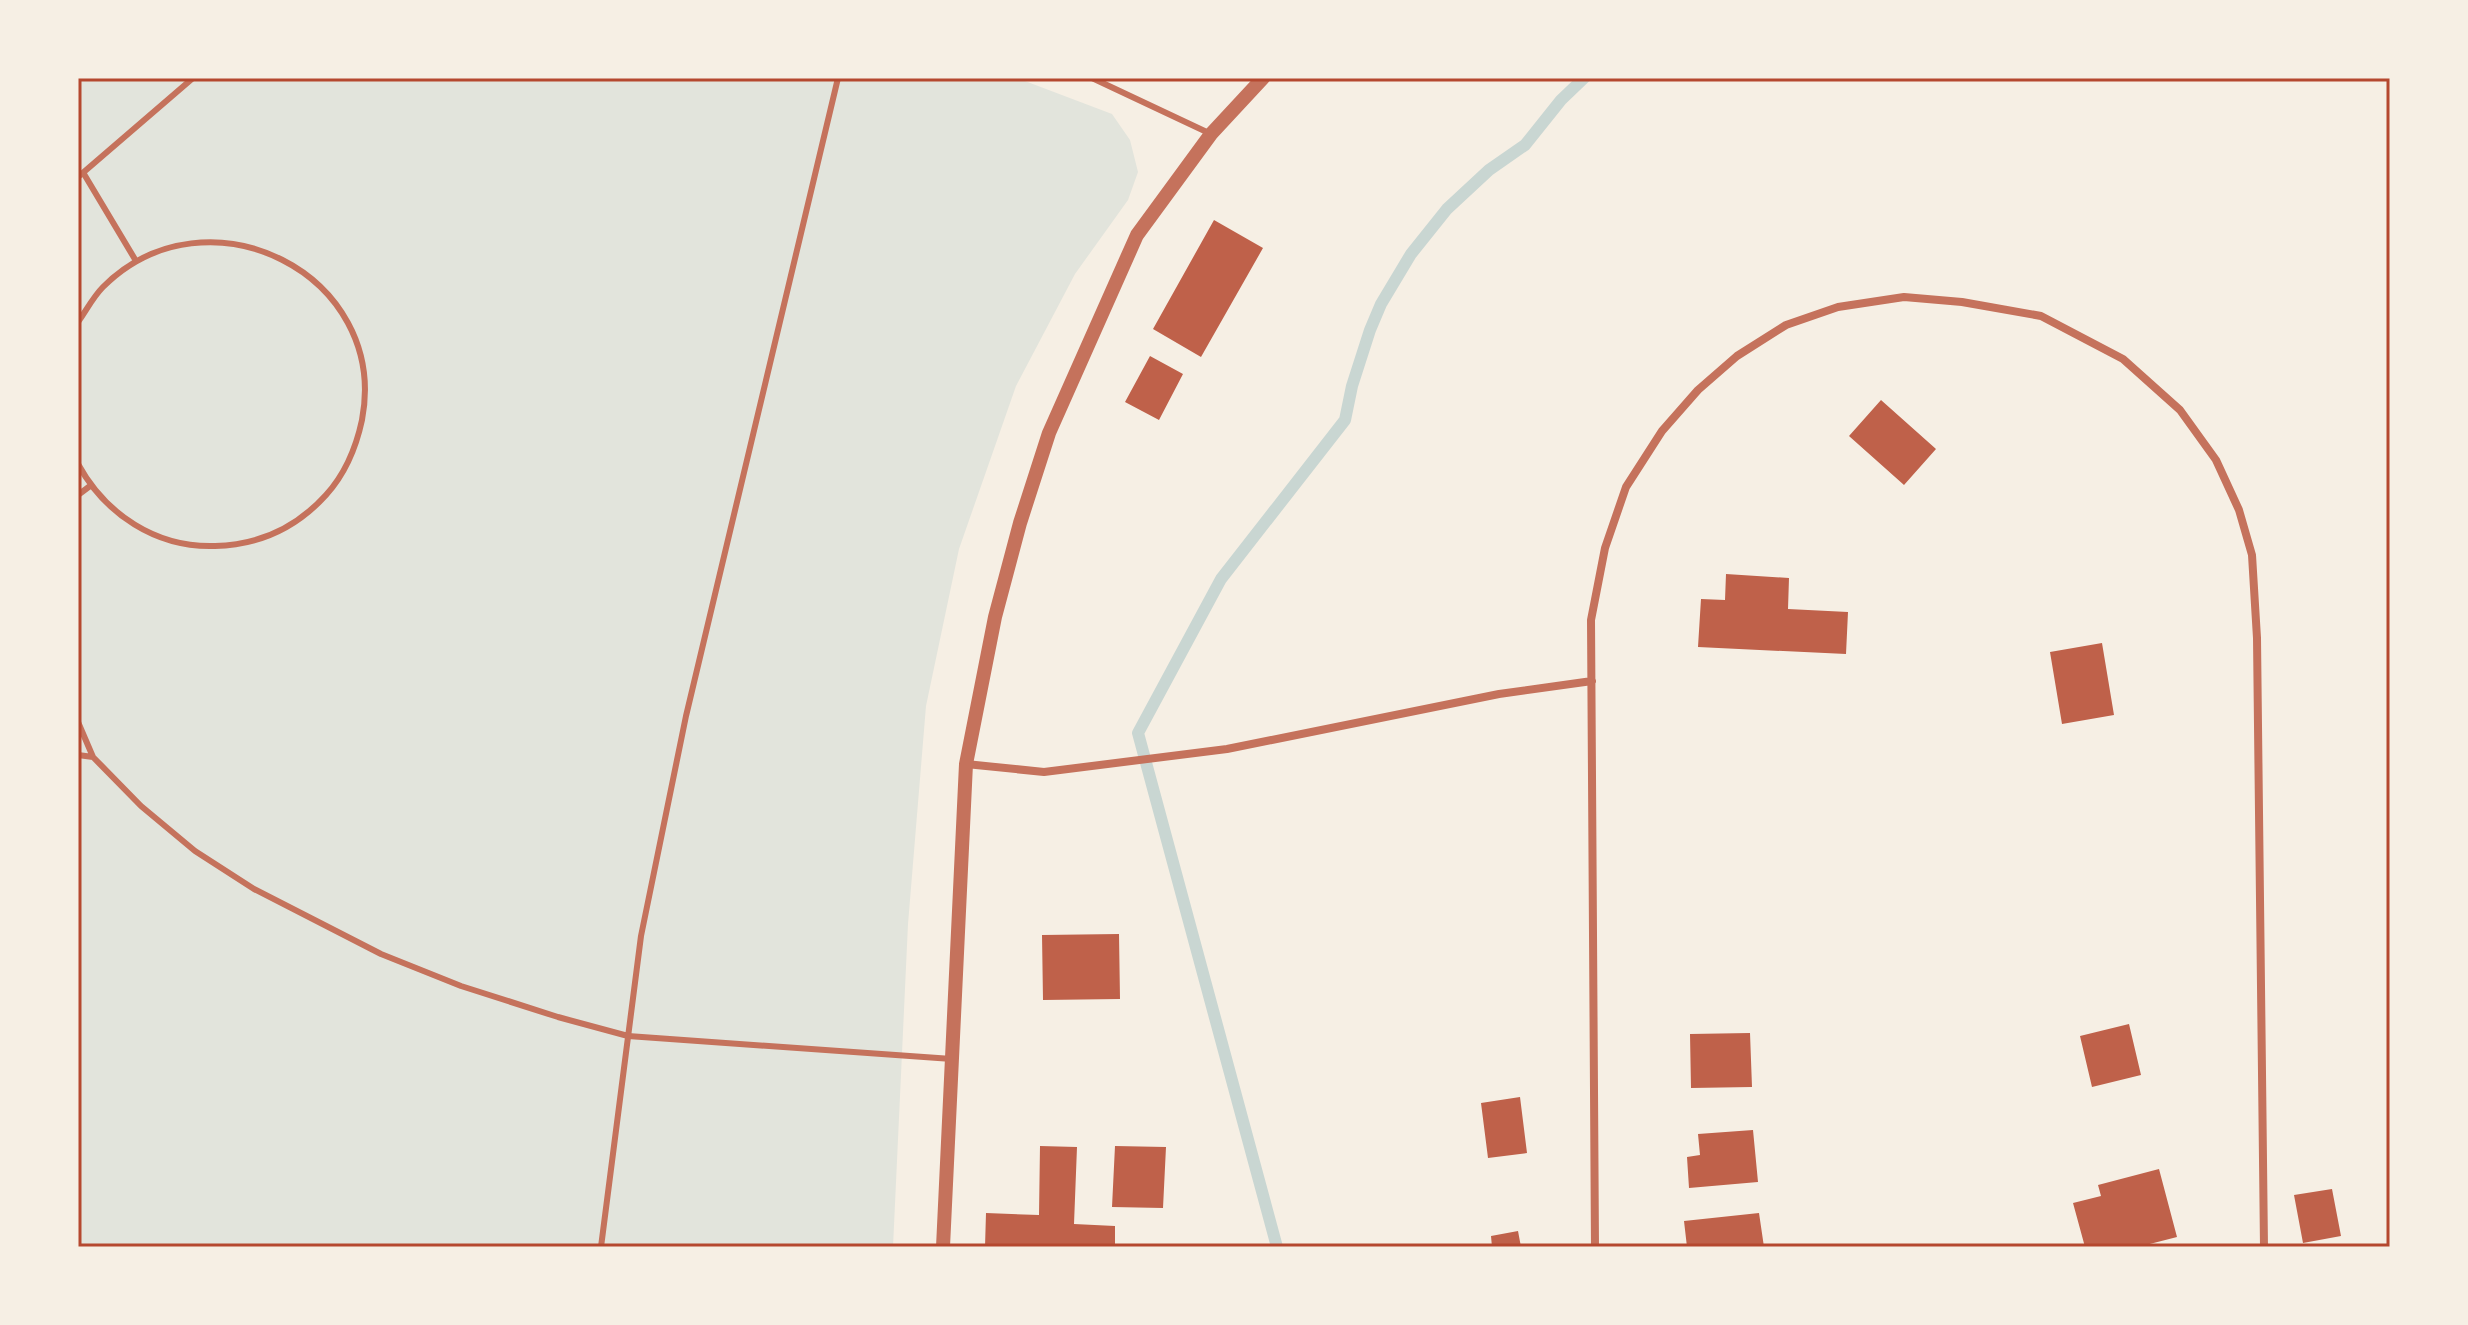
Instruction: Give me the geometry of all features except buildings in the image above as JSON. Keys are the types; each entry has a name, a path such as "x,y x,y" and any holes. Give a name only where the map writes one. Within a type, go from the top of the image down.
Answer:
{"street":[{"path":"943,1247 966,764 995,617 1020,523 1049,433 1137,235 1211,134 1263,78"},
{"path":"1595,1247 1591,620 1605,548 1626,487 1662,431 1698,390 1737,356 1786,325 1838,307 1904,297 1962,302 2041,316 2123,359 2180,410 2216,460 2239,510 2252,555 2257,638 2264,1247"},
{"path":"966,764 1044,772 1227,749 1499,694 1592,681"}],"lane":[{"path":"136,261 81,176 193,78"},
{"path":"601,1247 641,936 686,716 838,78"},
{"path":"1092,78 1211,134"},
{"path":"78,322 102,288 136,261 174,246 215,241 256,247 293,264 325,290 348,324 362,363 365,405 357,445 338,482 311,512 276,534 236,546 195,547 155,536 120,516 90,486 78,464"},
{"path":"78,495 90,486"},
{"path":"78,722 93,757 141,806 195,851 254,889 381,954 461,986 628,1036 952,1059"},
{"path":"78,755 93,757"}],"shaded area":[{"path":"78,78 1017,78 1112,114 1130,140 1138,172 1128,200 1075,274 1016,386 959,549 926,706 908,924 893,1247 78,1247"}],"waterway":[{"path":"1277,1247 1138,733 1221,579 1345,420 1370,330 1381,304 1411,254 1447,209 1489,170 1525,145 1561,100 1584,78"}]}
